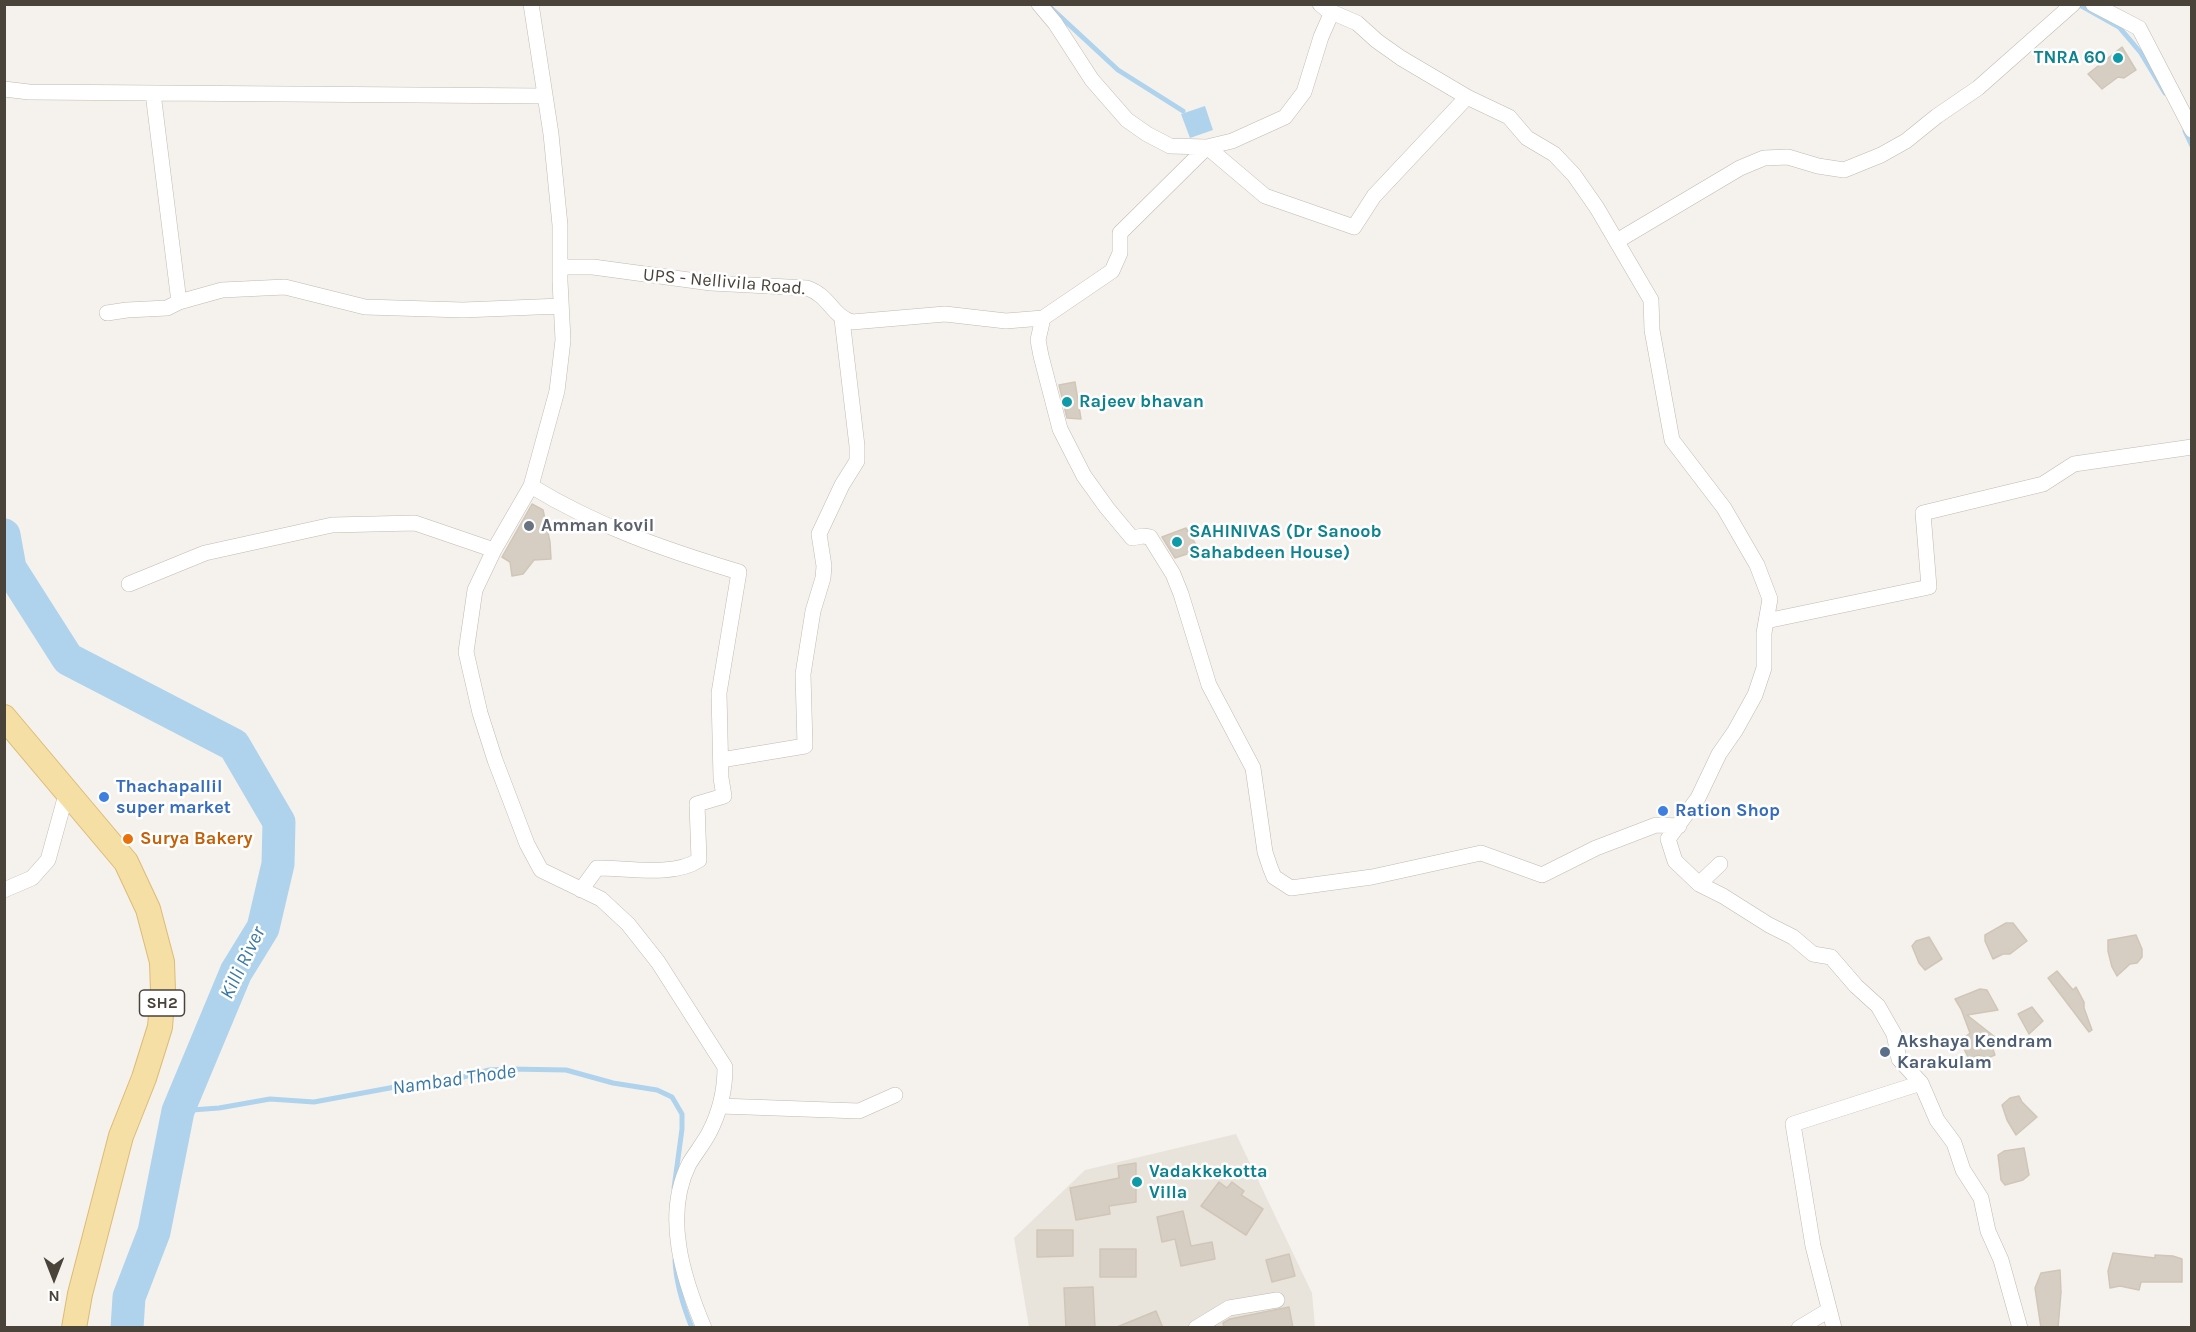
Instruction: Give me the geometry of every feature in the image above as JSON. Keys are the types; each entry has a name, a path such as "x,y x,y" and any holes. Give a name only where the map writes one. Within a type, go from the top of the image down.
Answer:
{"main road":[{"name":"SH2","path":"4,717 126,862 148,909 162,962 163,991 160,1027 144,1078 121,1136 80,1294 74,1328"}],"street":[{"path":"531,4 545,96 560,225 563,340 557,391 531,486 494,550 475,590 466,652 480,713 527,844 541,870 601,899 628,924 658,962 724,1067 724,1086 720,1106 709,1133 689,1166 677,1203 679,1249 691,1296 704,1328"},
{"path":"1039,4 1062,32 1092,80 1127,120 1170,146 1207,147 1232,141 1285,117 1304,93 1321,37 1326,8 1357,23 1401,58 1467,97 1509,117 1527,138 1554,154 1574,175 1617,241 1651,300 1652,330 1672,440 1724,508 1757,565 1770,599 1764,633 1764,668 1755,695 1719,754 1698,798 1668,838 1675,861 1698,884 1793,937 1813,954 1831,957 1856,986 1878,1006 1894,1034 1899,1059 1921,1083 1937,1120 1953,1143 1963,1170 1981,1198 1988,1231 2001,1260 2020,1328"},
{"path":"1617,241 1740,168 1764,158 1788,157 1818,166 1844,170 1881,155 1906,141 1978,88 2073,4"},
{"path":"2093,4 2139,28 2192,130"},
{"path":"4,88 29,93 545,96"},
{"path":"153,93 179,302"},
{"path":"1207,147 1265,196 1354,227 1374,196 1467,97"},
{"path":"720,760 805,746 803,674 813,611 823,578 824,566 819,534 842,485 857,461 842,319 867,322 945,314 1006,321 1043,318 1112,271 1120,253 1120,233 1207,147"},
{"name":"UPS - Nellivila Road.","path":"560,267 592,267 711,283 807,288 819,292 842,319"},
{"path":"107,313 127,309 167,308 179,302 222,290 285,287 365,307 463,309 561,306"},
{"path":"1043,318 1038,340 1060,429 1084,476 1107,508 1132,538 1149,537 1173,574 1209,685 1253,768 1265,852 1274,877 1291,888 1326,884 1372,877 1481,853 1542,875 1596,848 1656,825 1678,826"},
{"path":"1766,621 1929,587 1923,513 2043,484 2074,464 2192,447"},
{"path":"531,486 564,506 613,530 667,550 739,572 719,693 720,760 724,796 697,804 699,860 691,865 664,870 597,868 581,890"},
{"path":"129,584 205,553 332,525 416,523 494,550"},
{"path":"4,890 32,878 48,860 67,791"},
{"path":"1698,884 1720,864"},
{"path":"1833,1328 1813,1246 1793,1124 1921,1083"},
{"path":"720,1106 859,1111 895,1095"},
{"path":"1196,1328 1229,1308 1277,1300"},
{"path":"1799,1328 1829,1310"}],"shaded area":[{"name":"Vadakkekotta Villa","path":"1236,1134 1312,1293 1315,1327 1029,1327 1014,1238 1085,1170"}],"water":[{"path":"1205,106 1213,130 1190,138 1181,114"}],"building":[{"name":"TNRA 60","path":"2122,47 2136,70 2124,78 2118,77 2102,89 2088,74"},
{"name":"Rajeev bhavan","path":"1075,382 1081,419 1067,418 1059,385"},
{"name":"Amman kovil","path":"532,504 543,510 551,559 534,560 523,574 512,576 510,562 502,557"},
{"name":"SAHINIVAS (Dr Sanoob Sahabdeen House)","path":"1186,528 1199,550 1175,558 1162,537"},
{"path":"2006,923 2013,923 2027,941 2010,954 2003,954 1993,959 1985,941 1985,935"},
{"path":"2136,935 2142,949 2142,957 2117,976 2108,951 2108,940"},
{"path":"1929,937 1942,959 1925,970 1919,963 1912,946 1916,941"},
{"path":"2057,971 2073,990 2076,987 2084,1002 2092,1030 2089,1032 2048,978"},
{"path":"1980,989 1987,990 1998,1010 1967,1015 1995,1037 1991,1044 1995,1055 1985,1059 1979,1055 1969,1059 1960,1041 1970,1033 1955,999"},
{"path":"2032,1007 2043,1021 2029,1034 2018,1014"},
{"path":"2019,1096 2037,1117 2016,1135 2007,1120 2002,1105 2010,1098"},
{"path":"2024,1148 2029,1175 2023,1180 2005,1185 2001,1180 1998,1155 2004,1151"},
{"path":"1136,1163 1136,1202 1109,1206 1110,1214 1076,1220 1070,1188 1119,1178 1118,1166"},
{"path":"1219,1182 1227,1188 1232,1182 1244,1191 1241,1195 1263,1209 1246,1235 1201,1206"},
{"path":"1183,1211 1191,1246 1212,1242 1215,1259 1181,1266 1175,1239 1162,1242 1157,1217"},
{"path":"1037,1230 1073,1230 1073,1256 1037,1257"},
{"name":"Vadakkekotta Villa","path":"1100,1249 1136,1249 1136,1277 1100,1277"},
{"path":"2113,1253 2155,1258 2155,1255 2173,1256 2182,1259 2182,1282 2141,1282 2139,1290 2120,1286 2110,1288 2108,1271"},
{"name":"Vadakkekotta Villa","path":"1289,1254 1295,1276 1272,1282 1266,1260"},
{"path":"2060,1270 2058,1328 2041,1328 2035,1288 2041,1273"},
{"path":"1093,1287 1095,1328 1066,1328 1064,1288"},
{"path":"1289,1307 1293,1328 1224,1328 1223,1323 1230,1319"},
{"path":"1156,1311 1163,1328 1117,1328 1117,1327"}],"waterway":[{"path":"2078,4 2119,27 2141,53 2165,93"},
{"path":"1050,7 1118,70 1183,111"},
{"path":"2185,131 2192,146"},
{"name":"Killi River","path":"4,535 10,568 68,659 234,745 279,822 278,864 263,928 236,972 178,1111 154,1232 129,1297 127,1328"},
{"name":"Nambad Thode","path":"178,1111 219,1108 270,1099 314,1102 422,1082 456,1079 489,1070 566,1070 613,1083 657,1090 672,1097 682,1114 674,1188"},
{"name":"Nambad Thode","path":"675,1260 680,1295 692,1328"}],"place":[{"name":"TNRA 60","path":"2118,58"},
{"name":"Rajeev bhavan","path":"1067,402"},
{"name":"Amman kovil","path":"529,526"},
{"name":"SAHINIVAS (Dr Sanoob Sahabdeen House)","path":"1177,542"},
{"name":"Thachapallil super market","path":"104,797"},
{"name":"Ration Shop","path":"1663,811"},
{"name":"Surya Bakery","path":"128,839"},
{"name":"Akshaya Kendram Karakulam","path":"1885,1052"},
{"name":"Vadakkekotta Villa","path":"1137,1182"}]}
